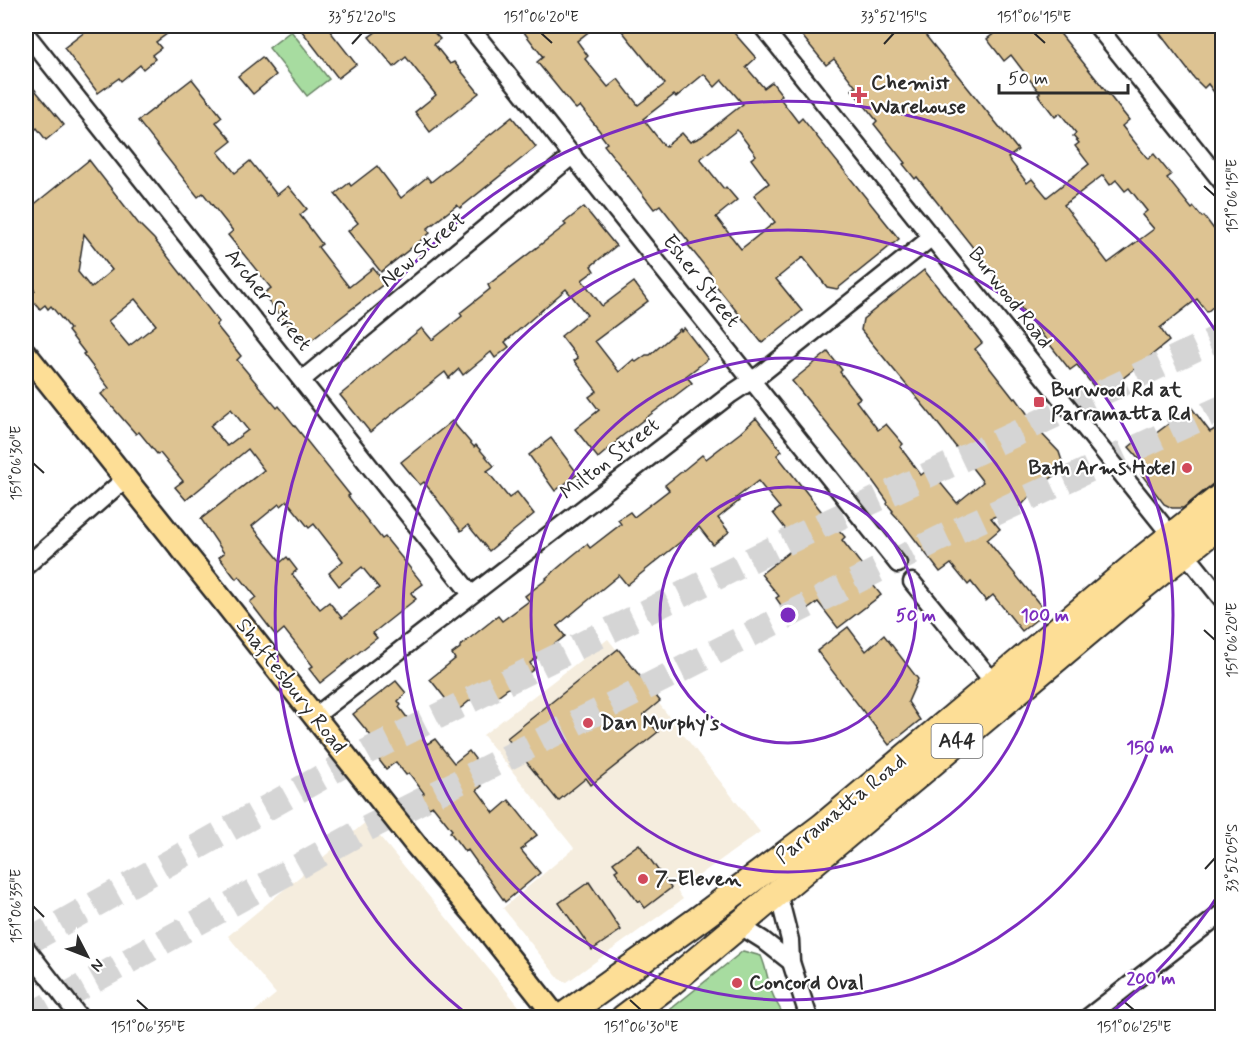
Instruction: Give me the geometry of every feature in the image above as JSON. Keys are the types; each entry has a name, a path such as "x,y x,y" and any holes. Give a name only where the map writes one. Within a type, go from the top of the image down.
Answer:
{"highway":[{"name":"Parramatta Road","path":"624,1017 669,984 778,893 1178,543 1222,496"},
{"name":"Parramatta Road","path":"559,1017 702,917 822,827 994,683 1178,543 1222,523"}],"main road":[{"name":"Shaftesbury Road","path":"26,354 416,845 559,1017"}],"street":[{"name":"Esher Street","path":"469,26 898,564"},
{"name":"Burwood Road","path":"762,26 1222,599"},
{"path":"1097,26 1222,182"},
{"name":"Archer Street","path":"30,32 471,594"},
{"name":"New Street","path":"303,380 573,155"},
{"name":"Milton Street","path":"314,717 751,380 932,237"},
{"path":"26,566 124,479"},
{"path":"912,582 994,683"},
{"path":"778,893 790,940 791,962 809,1017"},
{"path":"1087,1017 1222,913"},
{"path":"739,925 763,939 791,962"},
{"path":"26,948 80,1017"}],"shaded area":[{"path":"608,639 760,832 677,891 683,899 567,982 559,979 503,908 574,848 483,735"},
{"path":"367,821 519,1006 518,1017 248,1017 276,994 228,936"}],"green space":[{"path":"291,31 329,79 307,96 269,48"},
{"name":"Concord Oval","path":"743,951 761,956 771,991 784,1017 661,1017"}],"building":[{"path":"81,26 178,26 156,42 161,48 152,55 155,59 143,69 140,65 121,81 119,78 98,93 64,48 86,31"},
{"path":"298,26 326,26 356,64 338,78"},
{"path":"384,26 428,26 440,39 434,44 450,64 454,62 479,93 430,132 415,112 436,95 406,57 394,67 369,37"},
{"path":"530,26 596,26 577,41 588,56 585,59 608,87 618,79 638,105 665,84 618,26 728,26 756,58 746,67 764,88 772,82 782,95 779,97 798,122 802,118 899,239 837,289 827,287 803,257 776,279 802,311 762,343 709,277 712,275 660,205 654,209 604,145 607,143 602,134 580,106 576,109 572,105 537,62 543,57 523,31","holes":["704,74 715,87 722,80 743,104 701,137 690,142 682,133 665,147 643,119 674,95 676,97","737,130 756,155 751,159 769,183 754,195 775,222 741,249 716,217 737,200 726,187 724,189 700,159"]},
{"path":"794,26 918,26 1018,150 1008,158 1027,183 1032,179 1047,197 1089,164 1075,146 1079,143 1073,136 1076,133 1060,113 1055,117 1011,55 1004,61 987,39 1004,26 1054,26 1129,120 1122,126 1148,159 1154,154 1171,175 1167,178 1192,209 1194,207 1202,217 1204,216 1222,240 1222,299 1207,312 1197,299 1160,328 1169,341 1101,396 1077,365 1070,370 917,177 915,179 903,164 905,163 874,124 877,121 852,90 856,87 834,59 826,65","holes":["1103,175 1110,185 1116,180 1125,191 1129,188 1147,211 1142,215 1154,229 1108,263 1064,205"]},
{"path":"1154,26 1222,26 1222,103 1208,84 1204,88 1194,78"},
{"path":"262,57 276,75 253,94 238,76"},
{"path":"26,79 64,125 46,140 37,128 26,138"},
{"path":"192,79 222,117 216,122 232,141 218,152 235,173 250,161 277,195 288,186 307,209 300,215 322,244 318,247 349,287 373,268 385,283 304,346 263,294 271,288 228,235 233,231 203,193 198,197 138,121"},
{"path":"512,117 536,147 460,208 457,205 427,229 430,233 381,272 348,231 358,223 335,194 349,183 351,186 377,166 401,198 427,177 431,182"},
{"path":"89,160 219,322 216,325 241,356 237,360 277,408 279,406 382,539 385,537 423,584 411,593 416,599 373,633 377,638 320,683 309,669 313,666 284,629 276,636 250,602 256,597 239,576 236,579 219,557 224,553 201,519 264,470 248,449 186,500 175,487 183,481 160,453 157,454 139,432 136,434 101,394 109,388 83,354 85,353 68,331 70,329 51,306 48,309 45,305 40,309 29,296 35,291 26,279 26,211","holes":["84,234 112,270 91,288 78,272","135,299 156,325 129,346 108,321","231,409 248,430 227,446 210,426","287,501 309,528 314,524 343,561 329,573 339,586 362,567 379,588 342,618 329,602 320,609 292,574 297,570 287,557 281,562 252,526 279,504 281,506"]},
{"path":"584,207 616,246 591,266 594,271 582,280 602,306 634,282 648,301 595,341 619,372 634,359 636,362 650,355 684,328 708,359 686,376 692,383 617,440 598,458 575,429 599,410 589,397 597,391 574,361 578,358 561,336 587,315 566,289 505,342 509,347 495,358 491,352 463,375 459,369 449,378 445,372 370,432 340,395 422,328 432,340 490,289 488,285 566,225 564,223"},
{"path":"924,270 982,343 975,349 1014,399 1016,398 1041,433 1059,452 1063,464 1054,476 1035,490 1022,505 991,518 1000,529 987,540 1046,612 1022,631 993,595 986,601 971,582 968,585 951,564 940,572 892,512 888,502 867,473 792,381 828,352 860,398 856,401 878,430 886,424 903,444 900,447 921,475 929,469 957,503 983,482 861,330 863,319"},
{"path":"1191,407 1210,432 1215,429 1222,438 1222,479 1183,508 1172,508 1164,504 1141,474 1148,469 1129,447 1151,429 1155,434"},
{"path":"756,418 782,451 777,455 829,521 845,537 842,540 876,583 873,585 881,595 838,628 818,602 792,621 776,598 779,596 761,574 798,545 773,513 780,508 758,481 736,498 739,501 718,518 729,532 713,545 699,527 627,585 619,575 557,626 565,636 530,663 534,669 488,703 479,693 456,712 430,679 455,659 452,654 460,646 498,616 502,621 529,601 525,596 572,556 587,544 590,548 621,524 618,520 630,512 634,517 669,490 665,485 702,455 706,459"},
{"path":"452,421 494,466 487,471 509,498 517,492 534,514 489,551 468,525 461,531 424,482 420,485 401,462"},
{"path":"551,438 578,474 555,491 529,455"},
{"path":"848,627 866,651 884,635 918,679 908,702 920,720 889,745 817,651"},
{"name":"Dan Murphy's","path":"618,649 660,701 643,715 658,732 591,785 586,778 558,801 507,738"},
{"path":"396,681 406,693 398,701 401,705 399,707 427,744 435,739 454,763 469,751 479,764 472,769 474,772 472,774 482,786 477,790 494,813 509,800 537,835 521,850 540,873 505,902 468,850 465,852 450,832 452,830 433,806 429,808 420,796 424,793 409,773 406,775 396,762 386,769 369,747 376,742 353,714"},
{"name":"7-Eleven","path":"639,844 671,888 645,908 615,871 618,869 613,863"},
{"name":"7-Eleven","path":"589,882 621,930 592,950 559,903"}],"tunnel":[{"path":"26,943 370,750 799,536 1222,336"},
{"path":"26,1018 364,830 939,539 1222,408"}],"place":[{"name":"Chemist Warehouse","path":"859,95"},
{"name":"Burwood Rd at Parramatta Rd","path":"1039,402"},
{"name":"Bath Arms Hotel","path":"1187,468"},
{"name":"Dan Murphy's","path":"588,723"},
{"name":"7-Eleven","path":"643,879"},
{"name":"Concord Oval","path":"737,983"}]}
